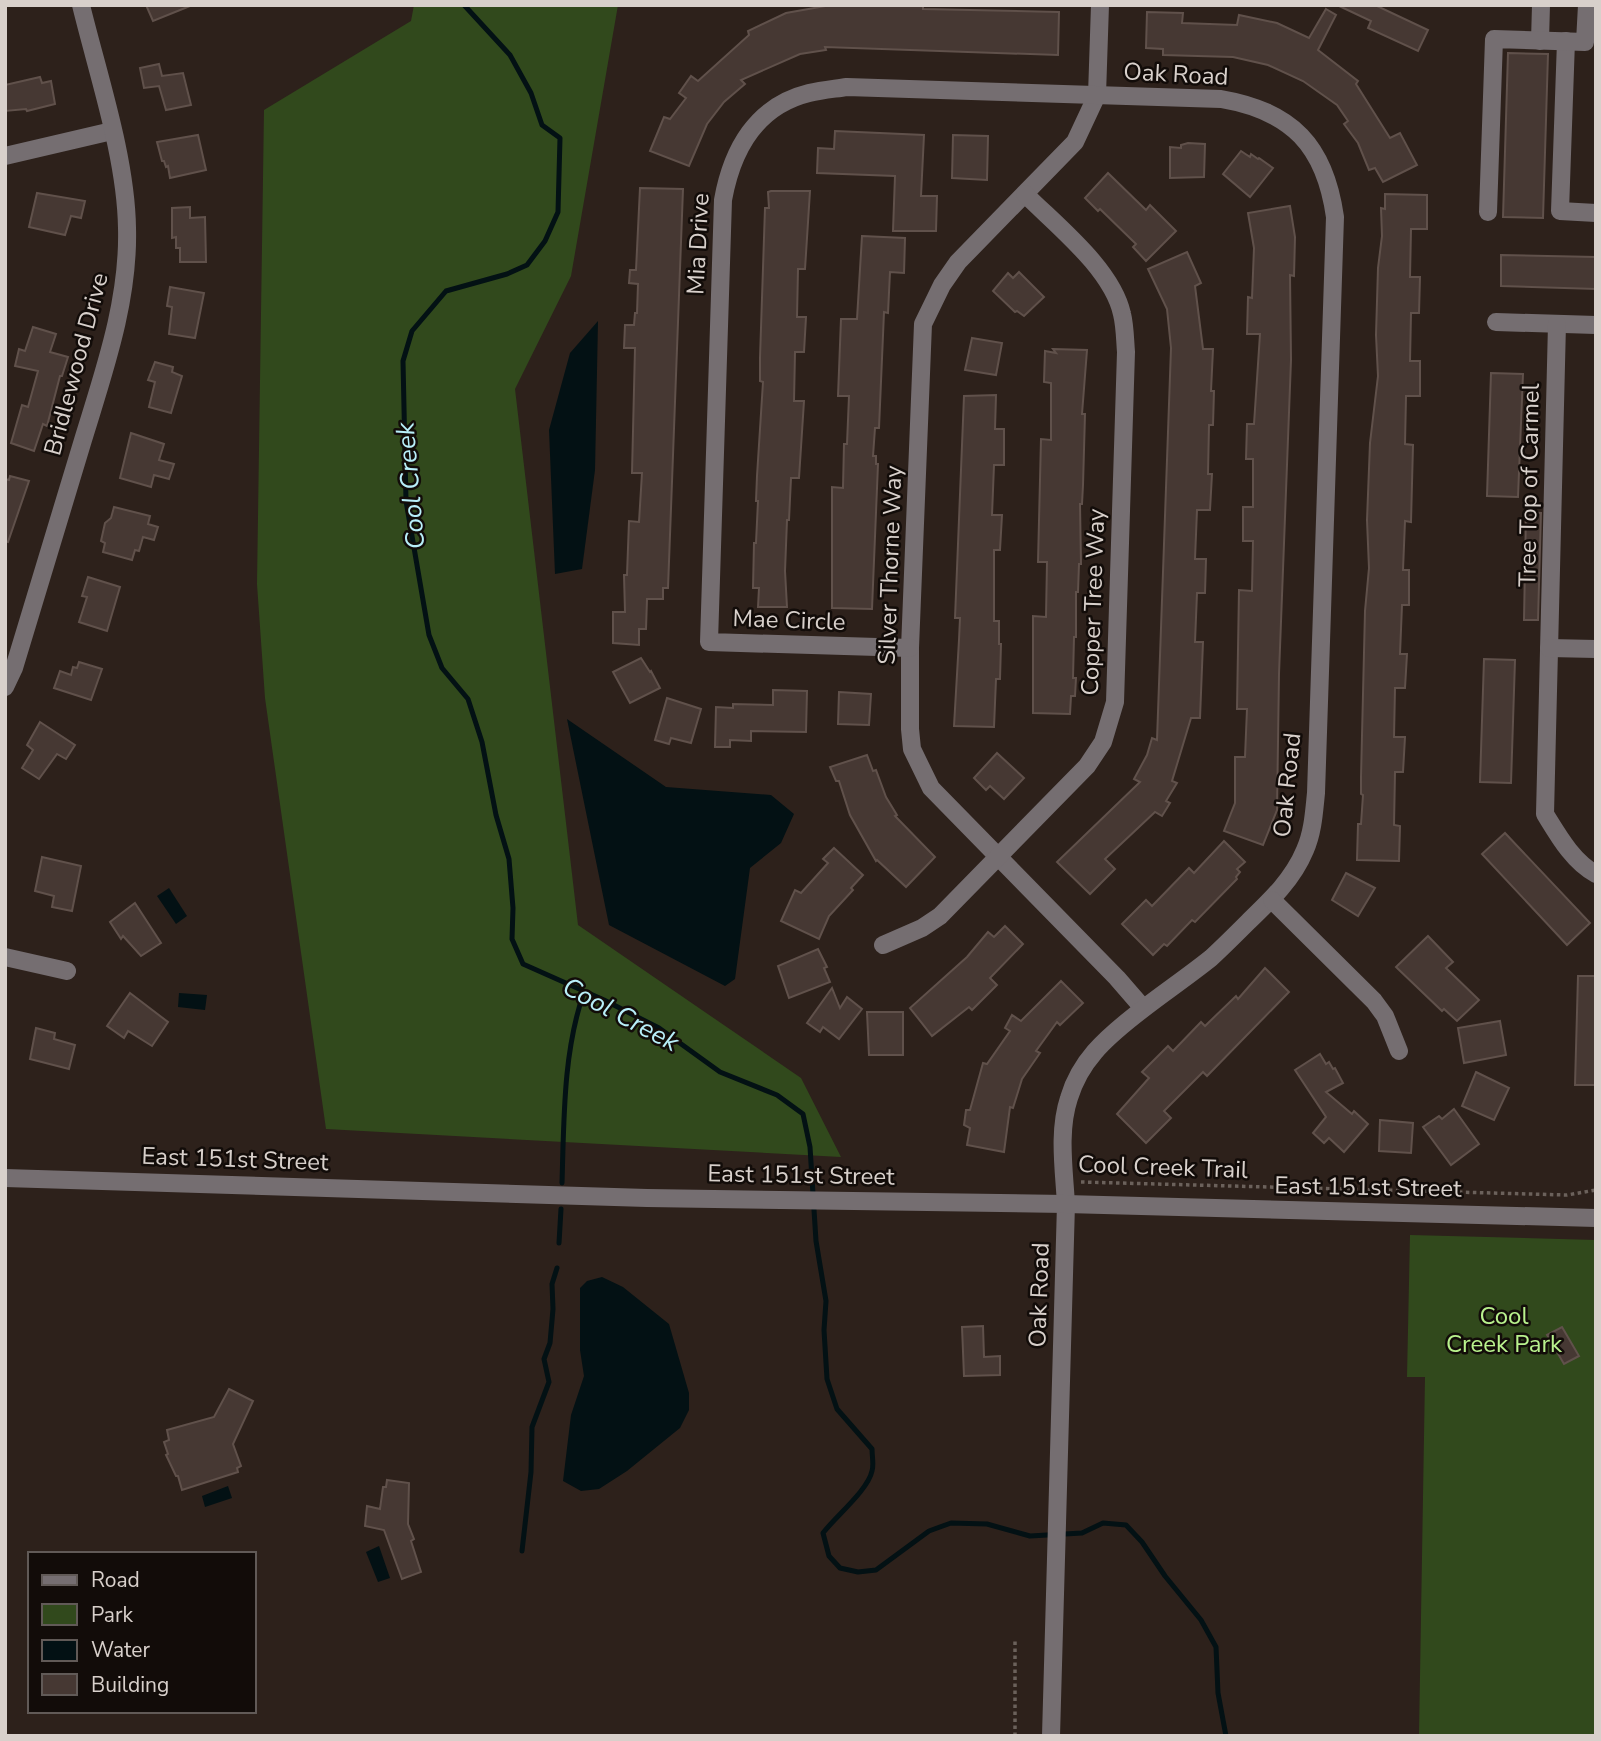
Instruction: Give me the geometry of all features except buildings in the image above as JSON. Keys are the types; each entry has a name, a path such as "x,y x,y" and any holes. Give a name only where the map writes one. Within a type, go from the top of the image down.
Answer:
{"street":[{"name":"Bridlewood Drive","path":"5,687 26,629 122,303 127,255 125,197 81,5"},
{"name":"Oak Road","path":"1051,1736 1066,1204 1064,1117 1077,1077 1089,1056 1143,1008 1212,957 1272,900 1297,867 1307,848 1316,793 1335,217 1333,201 1318,158 1290,125 1273,115 1249,104 1221,99 1097,95 1100,5"},
{"path":"1539,40 1541,5"},
{"path":"1488,212 1494,39 1586,42 1587,5"},
{"path":"1566,41 1560,211 1596,213"},
{"name":"Mia Drive","path":"709,642 723,200 727,173 738,148 757,124 785,103 808,93 847,87 1097,95"},
{"name":"Silver Thorne Way","path":"1097,95 1075,142 958,262 942,285 923,324 910,648 910,729 912,749 920,768 931,788 946,806 1117,978 1143,1008"},
{"path":"5,156 112,131"},
{"name":"Copper Tree Way","path":"883,945 922,928 940,916 1087,766 1103,742 1115,702 1126,352 1122,312 1110,286 1091,260 1026,194"},
{"path":"1496,322 1596,325"},
{"name":"Tree Top of Carmel","path":"1557,324 1545,814 1560,838 1587,869 1596,874"},
{"name":"Mae Circle","path":"709,642 910,648"},
{"path":"1549,648 1596,649"},
{"path":"1272,900 1374,1001 1385,1016 1399,1051"},
{"path":"5,957 67,971"},
{"name":"East 151st Street","path":"5,1178 647,1198 1066,1204 1596,1218"}],"path":[{"name":"Cool Creek Trail","path":"1065,1181 1553,1194 1596,1190"},
{"path":"1015,1736 1016,1641"}],"green space":[{"path":"414,5 618,5 571,276 515,389 578,925 801,1078 841,1157 326,1129 265,698 257,584 264,110 411,21"},
{"name":"Cool Creek Park","path":"1410,1235 1596,1240 1596,1736 1419,1736 1425,1377 1407,1377"}],"water":[{"path":"598,321 595,470 582,569 555,574 549,430 570,353"},
{"path":"567,719 666,787 771,795 794,814 781,843 750,868 735,979 725,986 609,925"},
{"path":"169,888 187,916 176,924 157,896"},
{"path":"179,993 207,995 205,1010 178,1007"},
{"path":"602,1277 623,1287 669,1324 689,1393 689,1410 680,1428 627,1471 599,1489 581,1491 563,1481 571,1415 584,1376 580,1350 580,1288 587,1281"},
{"path":"228,1486 232,1498 205,1507 202,1496"},
{"path":"379,1546 390,1578 378,1582 366,1552"}],"waterway":[{"name":"Cool Creek","path":"464,5 510,55 531,93 542,125 560,138 558,212 545,241 527,265 507,274 446,291 412,331 403,361 406,501 429,635 442,668 468,699 482,742 496,815 509,859 513,908 512,939 523,964 659,1028 720,1072 777,1095 803,1114 810,1147 816,1241 826,1301 824,1330 827,1379 837,1409 872,1449 873,1460 872,1471 864,1486 823,1533 829,1556 840,1568 858,1572 876,1570 929,1531 951,1523 987,1524 1030,1536 1082,1533 1103,1523 1126,1525 1201,1620 1216,1647 1218,1693 1226,1736"},
{"path":"562,1183 568,1062 584,992"},
{"path":"559,1243 561,1209"},
{"path":"522,1551 531,1472 532,1427 549,1382 544,1359 550,1343 552,1284 557,1268"}]}
